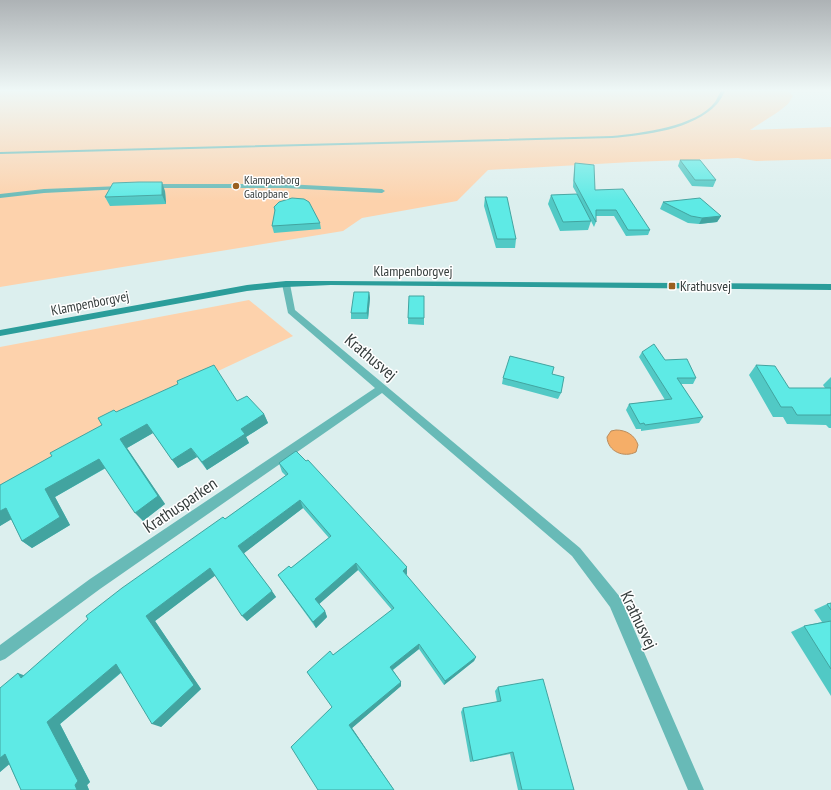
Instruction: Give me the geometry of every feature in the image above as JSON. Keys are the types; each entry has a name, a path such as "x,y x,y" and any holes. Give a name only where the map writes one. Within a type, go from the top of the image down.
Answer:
{"street":[{"name":"Klampenborgvej","path":"0,333 202,295 286,284 331,283 831,287"},
{"name":"Krathusvej","path":"286,284 291,311 576,552 615,602 696,790"},
{"name":"Krathusparken","path":"0,654 95,584 382,388"}],"lane":[{"path":"0,153 612,137 648,132 663,128"},
{"path":"145,186 285,186 382,190"},
{"path":"0,196 44,191 130,187"}],"shaded area":[{"name":"Klampenborg Galopbane","path":"0,128 753,128 750,130 831,128 831,159 756,161 738,158 488,170 457,201 362,218 343,231 0,287"},
{"path":"249,300 293,336 122,416 0,489 0,347"},
{"path":"616,430 627,432 635,438 638,445 636,452 631,454 622,454 610,447 607,437 611,431"}],"building":[{"path":"680,160 700,160 716,180 695,180"},
{"path":"575,163 594,165 595,190 623,189 650,230 628,230 616,210 596,210 596,222 574,181"},
{"path":"162,182 162,195 105,197 113,183"},
{"path":"577,194 591,221 563,222 551,195"},
{"path":"485,197 507,197 516,239 497,239"},
{"path":"292,198 304,199 309,202 320,223 272,226 275,210 274,207 279,202"},
{"path":"700,198 721,216 702,218 691,216 663,202"},
{"path":"354,292 369,292 367,313 351,313"},
{"path":"409,296 424,296 424,318 408,318"},
{"path":"654,344 665,360 687,359 696,378 677,378 703,417 645,425 644,423 640,424 629,404 672,399 642,352"},
{"path":"510,356 554,367 552,374 564,377 561,393 503,378"},
{"path":"214,365 237,401 247,396 264,414 241,429 245,434 202,462 191,448 172,460 147,424 120,439 158,496 135,513 99,459 45,489 60,517 22,541 6,508 0,511 0,485 52,456 50,453 102,425 98,418 114,410 116,412 178,384 177,381"},
{"path":"756,365 775,366 789,388 831,388 831,415 797,415 792,407 781,407"},
{"path":"296,451 306,461 308,460 407,567 403,571 476,657 445,681 419,644 390,667 401,682 349,725 394,790 318,790 291,747 332,707 307,672 330,651 333,655 394,608 356,563 315,599 325,611 313,622 278,575 289,566 291,568 331,536 300,500 238,546 272,591 242,616 210,568 146,616 194,685 152,724 116,664 47,722 78,781 75,785 77,790 21,790 5,754 0,758 0,688 18,673 21,678 88,619 86,616 122,588 223,517 225,519 288,474 279,463"},
{"path":"831,603 831,610 827,604"},
{"path":"831,621 831,669 804,626"},
{"path":"543,679 574,790 522,790 513,752 473,761 463,708 501,701 498,687"}],"place":[{"name":"Klampenborg Galopbane","path":"236,186"},
{"name":"Krathusvej","path":"672,286"}]}
